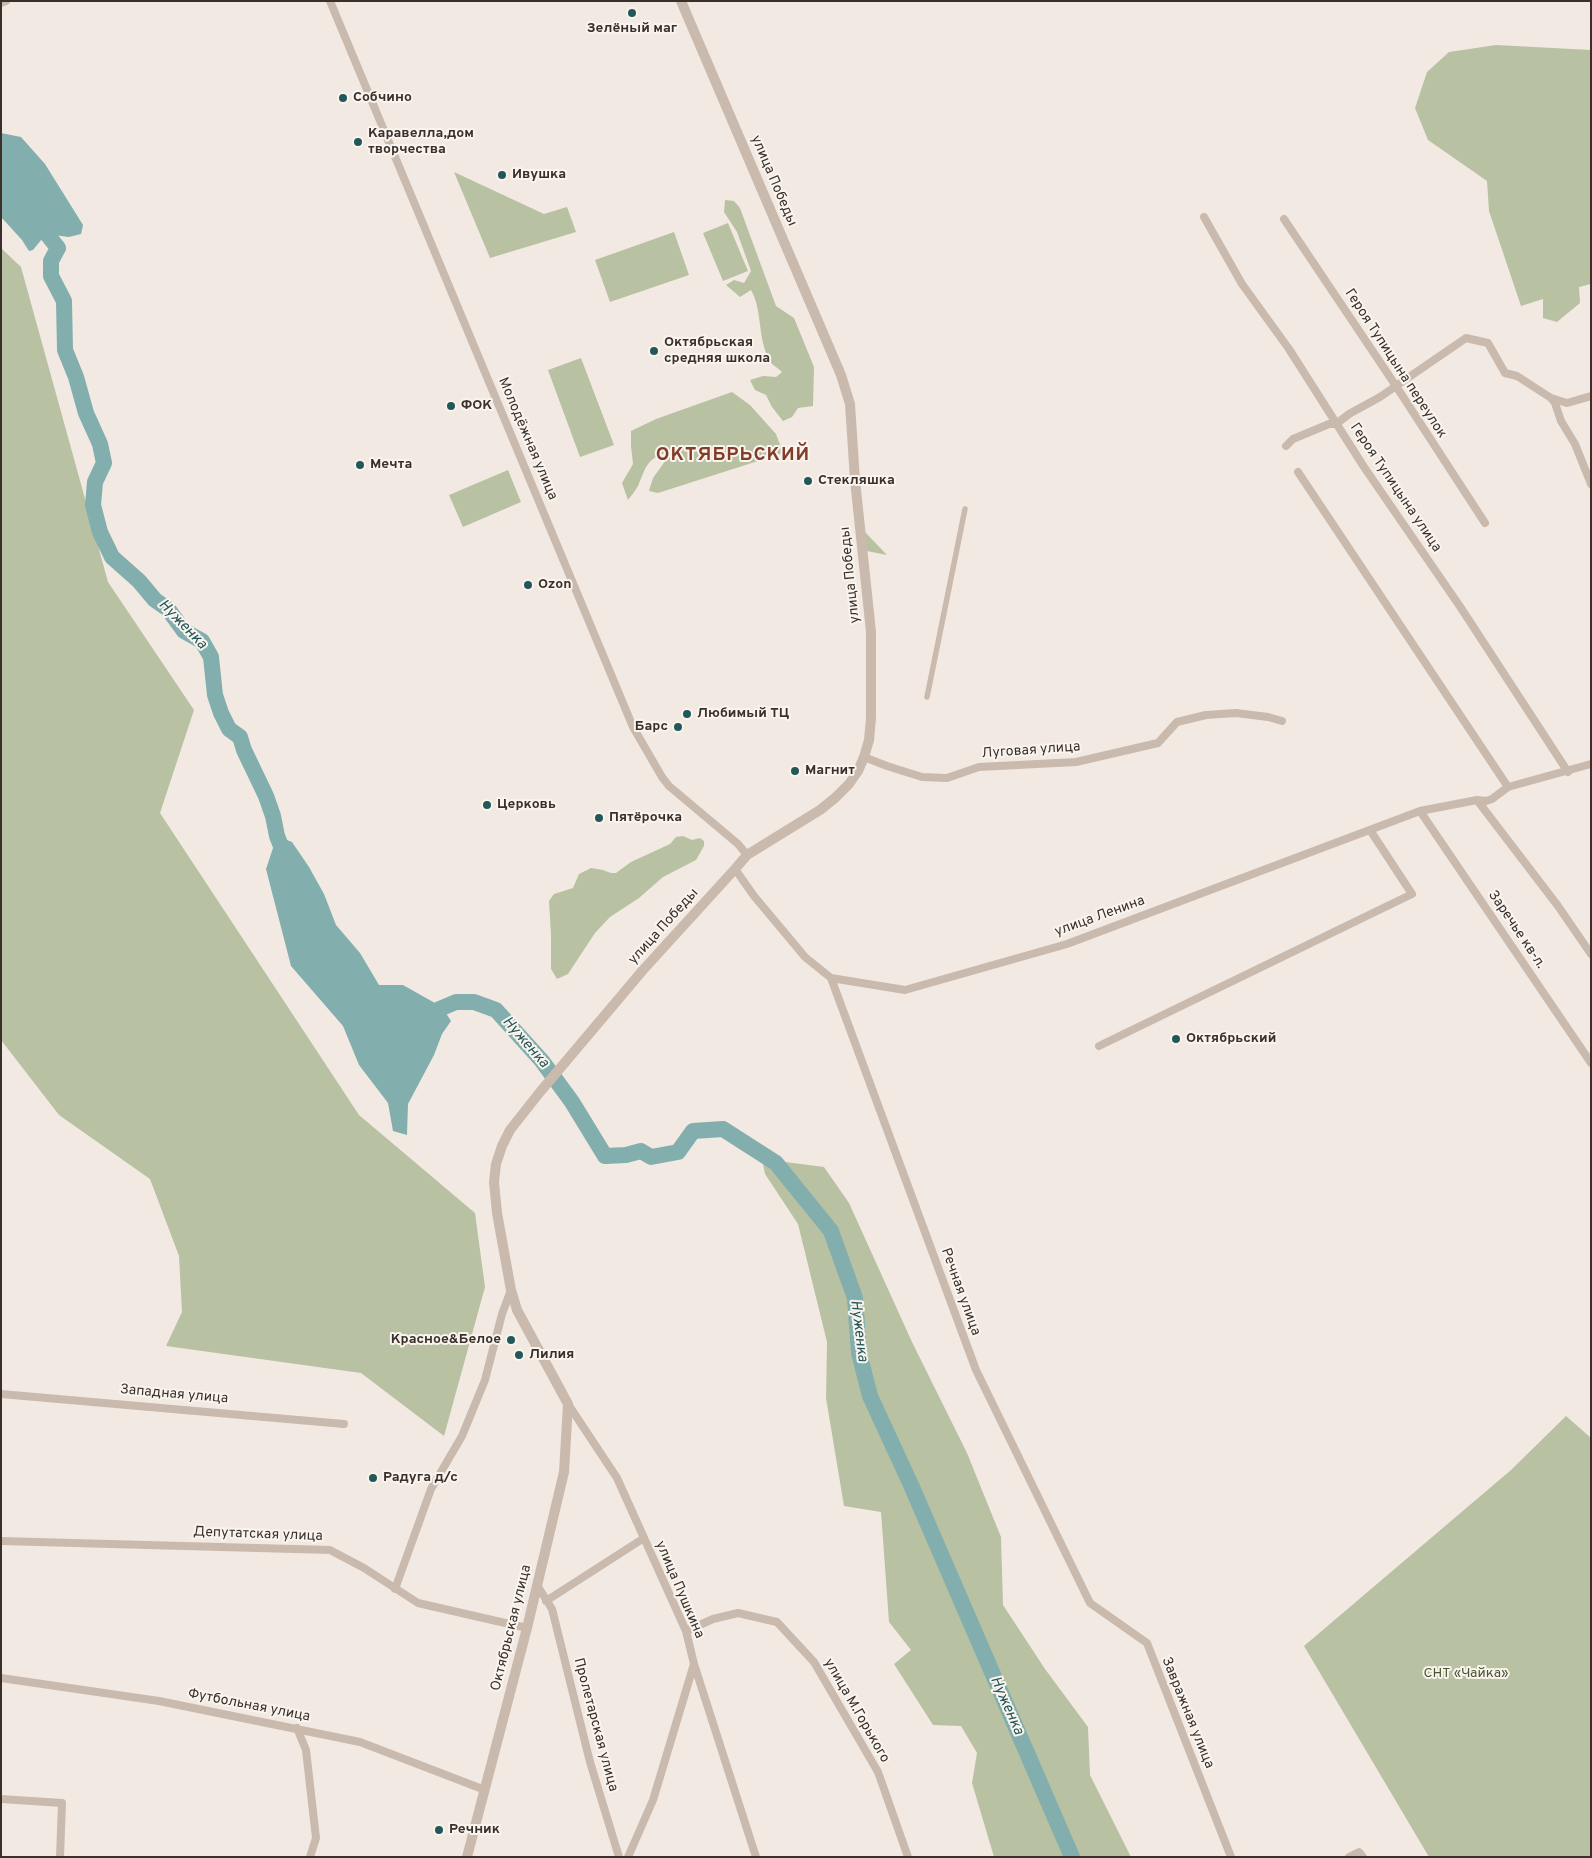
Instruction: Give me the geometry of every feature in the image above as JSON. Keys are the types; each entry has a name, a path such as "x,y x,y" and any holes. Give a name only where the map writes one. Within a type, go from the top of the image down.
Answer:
{"street":[{"path":"1,3 6,1"},
{"name":"Молодёжная улица","path":"330,1 633,727 669,786 738,844 747,855"},
{"name":"улица Победы","path":"568,1404 517,1310 511,1290 497,1213 494,1182 496,1164 502,1146 510,1130 571,1055 643,970 747,855 820,810 849,784 858,771 864,757 869,740 871,718 871,632 855,480 850,404 841,375 681,1"},
{"name":"Героя Тупицына улица","path":"1204,217 1242,284 1289,349 1364,467 1461,608 1568,772"},
{"name":"Героя Тупицына переулок","path":"1284,219 1485,523"},
{"path":"1286,446 1293,439 1329,424 1336,424 1466,338 1488,343 1505,373 1516,376 1556,403 1561,421 1575,444 1591,484"},
{"path":"1551,398 1567,403 1591,396"},
{"path":"1298,472 1508,787 1568,772 1591,764"},
{"path":"927,696 965,509"},
{"name":"Луговая улица","path":"864,757 922,777 947,778 979,767 1076,762 1158,743 1177,722 1206,714 1236,713 1268,717 1282,721"},
{"name":"улица Ленина","path":"831,978 905,990 1067,944 1420,811 1477,800 1486,802 1508,787"},
{"path":"1477,800 1558,906 1591,954"},
{"name":"Заречье кв-л.","path":"1420,811 1591,1063"},
{"path":"1099,1046 1412,894 1370,830"},
{"path":"734,869 805,957 831,978"},
{"name":"Речная улица","path":"831,978 976,1370 1090,1603"},
{"path":"395,1588 431,1489 462,1436 485,1380 502,1314 511,1290"},
{"name":"Западная улица","path":"1,1394 344,1424"},
{"name":"улица Пушкина","path":"568,1404 617,1478 686,1631 694,1664 756,1857"},
{"name":"Октябрьская улица","path":"467,1857 527,1628 564,1472 568,1404"},
{"path":"546,1601 644,1538"},
{"name":"Депутатская улица","path":"1,1541 330,1550 364,1568 418,1603 527,1628"},
{"name":"Пролетарская улица","path":"537,1585 552,1609 590,1762 619,1857"},
{"name":"Завражная улица","path":"1090,1603 1146,1643 1231,1857"},
{"name":"улица М.Горького","path":"686,1631 713,1619 738,1613 777,1622 814,1662 878,1772 908,1857"},
{"path":"628,1857 653,1800 694,1664"},
{"name":"Футбольная улица","path":"1,1678 158,1701 360,1742 485,1790"},
{"path":"297,1728 306,1750 316,1838 310,1857"},
{"path":"1,1799 62,1803 60,1857"},
{"path":"1349,1857 1360,1852 1363,1857"}],"green space":[{"path":"1496,45 1591,50 1591,284 1579,287 1580,303 1557,322 1543,318 1543,299 1521,306 1489,211 1487,181 1428,140 1415,108 1427,72 1449,52"},
{"path":"454,172 544,214 567,207 576,232 490,258"},
{"path":"725,200 734,201 740,208 776,306 794,318 814,367 813,406 798,408 792,417 783,421 772,407 766,395 755,390 750,380 763,376 776,377 782,372 771,362 766,352 755,298 751,290 740,297 726,285 734,280 744,283 751,271 737,232 724,212"},
{"path":"728,223 748,271 723,281 703,233"},
{"path":"674,232 689,275 610,302 595,260"},
{"path":"1,248 21,267 108,582 194,710 160,813 359,1115 475,1213 485,1287 444,1436 361,1373 166,1346 182,1312 179,1256 150,1179 59,1115 1,1040"},
{"path":"581,358 614,445 580,457 548,370"},
{"path":"732,392 750,405 776,434 783,453 658,493 649,491 653,478 668,457 665,453 650,462 638,486 628,500 622,483 633,464 631,431 656,419"},
{"path":"508,470 521,502 463,527 449,495"},
{"path":"864,531 887,555 867,551"},
{"path":"683,836 692,840 700,838 704,841 704,846 696,860 663,877 639,898 610,917 595,933 568,974 557,979 551,969 549,901 554,894 573,888 579,874 591,868 616,873 631,862 670,844 676,837"},
{"path":"762,1159 824,1167 849,1203 912,1342 967,1453 1001,1537 1003,1605 1045,1669 1088,1727 1090,1775 1131,1857 994,1857 972,1783 977,1753 961,1726 933,1725 894,1664 911,1650 889,1622 881,1512 844,1506 826,1398 827,1342 798,1224 765,1174"},
{"name":"СНТ «Чайка»","path":"1566,1416 1591,1438 1591,1857 1429,1857 1304,1646 1511,1470"}],"water":[{"path":"1,133 21,137 45,164 83,225 81,234 69,237 46,234 33,250 29,251 22,240 1,217"},
{"path":"277,836 292,842 324,894 336,925 360,953 379,985 403,985 442,1007 451,1021 442,1034 434,1055 408,1104 407,1135 393,1131 388,1103 359,1065 343,1026 291,966 266,869"}],"waterway":[{"name":"Нуженка","path":"1,187 17,196 58,248 51,261 51,276 64,301 65,350 76,377 86,413 100,444 104,463 95,482 93,505 100,532 112,557 139,581 155,600 168,609 184,631 202,641 211,657 215,695 221,713 229,729 240,737 244,750 266,796 277,836 285,856"},
{"name":"Нуженка","path":"423,1016 456,1002 474,1002 496,1010 542,1061 572,1102 605,1156 626,1155 641,1151 651,1157 678,1152 693,1131 723,1129 776,1163 831,1231 855,1298 859,1353 870,1396 911,1485 1072,1857"}],"place":[{"name":"Зелёный маг","path":"632,13"},
{"name":"Собчино","path":"343,98"},
{"name":"Каравелла,дом творчества","path":"358,142"},
{"name":"Ивушка","path":"502,175"},
{"name":"Октябрьская средняя школа","path":"654,351"},
{"name":"ФОК","path":"451,406"},
{"name":"Мечта","path":"360,465"},
{"name":"Стекляшка","path":"808,481"},
{"name":"Ozon","path":"528,585"},
{"name":"Любимый ТЦ","path":"687,714"},
{"name":"Барс","path":"678,727"},
{"name":"Магнит","path":"795,771"},
{"name":"Церковь","path":"487,805"},
{"name":"Пятёрочка","path":"599,818"},
{"name":"Октябрьский","path":"1176,1039"},
{"name":"Красное&Белое","path":"511,1340"},
{"name":"Лилия","path":"519,1355"},
{"name":"Радуга д/с","path":"373,1478"},
{"name":"Речник","path":"439,1830"}],"district":[{"name":"ОКТЯБРЬСКИЙ","path":"733,456"}]}
